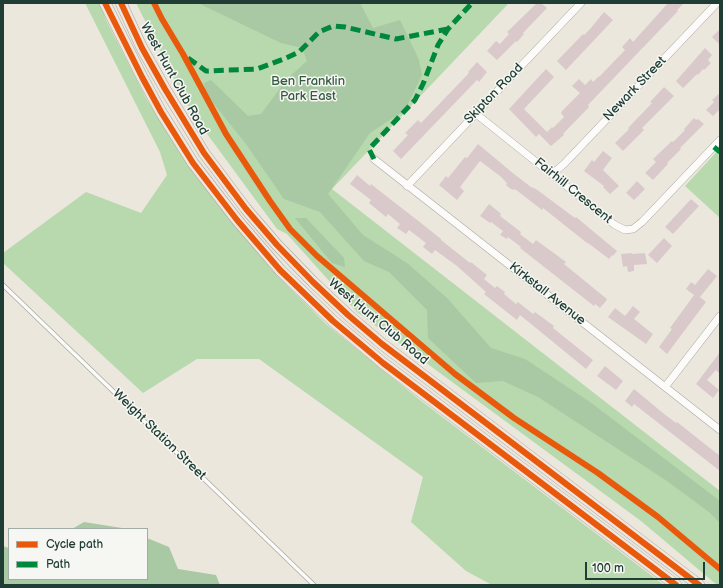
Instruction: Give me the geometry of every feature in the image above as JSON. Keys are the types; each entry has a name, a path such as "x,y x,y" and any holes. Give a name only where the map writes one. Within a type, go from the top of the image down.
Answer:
{"main road":[{"name":"West Hunt Club Road","path":"105,3 142,78 161,112 193,163 210,187 285,274 333,321 378,359 676,585"},
{"name":"West Hunt Club Road","path":"121,3 142,48 165,89 204,152 254,218 277,245 313,282 382,344 700,585"}],"street":[{"name":"Skipton Road","path":"407,186 581,3"},
{"name":"Newark Street","path":"552,174 564,164 717,3"},
{"name":"Fairhill Crescent","path":"476,113 615,224 625,230 633,228 642,222 720,140"},
{"name":"Kirkstall Avenue","path":"374,159 720,430"},
{"path":"665,387 720,316"}],"lane":[{"name":"Weight Station Street","path":"3,284 314,585"}],"green space":[{"path":"85,3 100,3 106,20 147,100 194,174 271,269 326,324 420,400 664,585 492,585 466,571 411,522 423,477 259,359 197,359 143,393 3,263 3,253 86,192 141,213 167,175 160,152"},
{"path":"136,3 509,3 332,189 720,491 720,585 717,585 641,521 357,312 287,234 277,229 191,112"},
{"name":"Ben Franklin Park East","path":"198,3 360,3 373,28 400,20 419,60 422,75 405,110 370,133 328,194 363,235 407,263 447,298 491,348 525,359 590,402 720,501 720,523 709,512 667,481 538,397 503,381 476,383 428,338 427,310 389,272 364,261 320,212 284,199 246,144 206,94 204,83 211,80 248,116 261,114 287,79 307,61 302,48 281,43"},
{"path":"720,148 720,218 685,186"},
{"path":"295,218 306,218 344,258 345,267 332,263"},
{"path":"84,522 122,528 74,528"},
{"path":"148,538 169,547 178,569 216,575 220,585 3,585 3,546 8,548 8,580 148,580"}],"building":[{"path":"537,3 541,3 547,8 523,33 524,34 517,42 516,41 497,60 487,51 496,41 500,44 509,34 507,32"},
{"path":"668,3 684,3 588,105 589,107 563,134 564,135 551,146 539,134 536,137 509,109 546,69 554,77 524,109 547,132 552,127 553,128 564,117 561,113 562,111 580,93 572,86 579,79 585,85 591,79 593,82 599,77 625,50 622,47 630,38 633,42"},
{"path":"604,12 613,20 566,70 557,61 583,34 584,35 590,29"},
{"path":"720,29 720,45 712,37"},
{"path":"705,48 712,55 708,60 711,63 683,88 676,81"},
{"path":"477,62 487,72 479,82 477,80 401,159 393,151 408,135 405,133 418,120 421,123 469,73 468,72"},
{"path":"664,87 674,96 642,128 644,130 623,151 615,143 652,103 650,102"},
{"path":"720,93 720,109 713,116 706,110 714,102 712,100"},
{"path":"694,118 696,120 698,119 704,124 680,148 681,149 653,180 645,173 656,162 653,159 685,130 684,129"},
{"path":"478,144 531,187 536,189 575,218 576,217 617,251 609,259 543,208 542,210 515,189 511,189 506,185 507,183 500,176 480,161 460,187 464,191 457,200 439,185 446,176 448,178"},
{"path":"603,151 612,158 603,170 619,186 610,194 603,187 604,186 584,171 592,160 594,162"},
{"path":"357,175 370,186 371,184 487,275 484,279 495,288 497,286 516,304 518,302 533,314 535,312 554,326 553,328 593,360 586,369 520,315 517,320 484,294 486,292 457,266 435,250 432,254 423,247 426,243 409,230 406,234 397,228 400,224 388,214 386,217 369,203 371,200 350,184"},
{"path":"637,181 645,189 634,200 626,193"},
{"path":"691,199 699,206 673,234 665,227"},
{"path":"489,204 501,214 500,216 521,232 520,234 533,244 536,240 566,262 564,264 607,299 600,308 595,304 594,306 508,237 507,239 500,235 503,231 480,216"},
{"path":"664,238 672,246 657,263 648,255"},
{"path":"645,253 647,264 634,265 634,271 628,272 627,266 623,267 621,254"},
{"path":"708,269 717,276 700,297 706,302 667,354 659,347 672,329 670,328 694,295 686,289 691,282 695,285"},
{"path":"633,306 640,312 634,319 653,334 646,344 608,317 615,308 625,316"},
{"path":"720,352 720,374 716,370 707,380 719,390 713,398 696,384"},
{"path":"605,366 623,381 616,390 597,376"},
{"path":"634,389 720,456 720,471 634,404 632,407 625,401"}],"marked path":[{"path":"374,159 369,149 415,100 423,84 438,45 448,29 472,3"},
{"path":"188,58 206,71 257,69 299,52 319,32 333,26 345,27 396,39 448,29"},
{"path":"714,147 720,152"}],"cycle path":[{"path":"105,3 161,112 193,163 237,220 280,270 333,321 383,363 676,585"},
{"path":"121,3 142,48 204,153 246,209 277,245 313,282 382,344 699,585"},
{"path":"154,3 226,134 290,229 317,256 455,374 514,418 598,473 658,517 720,569"}]}
